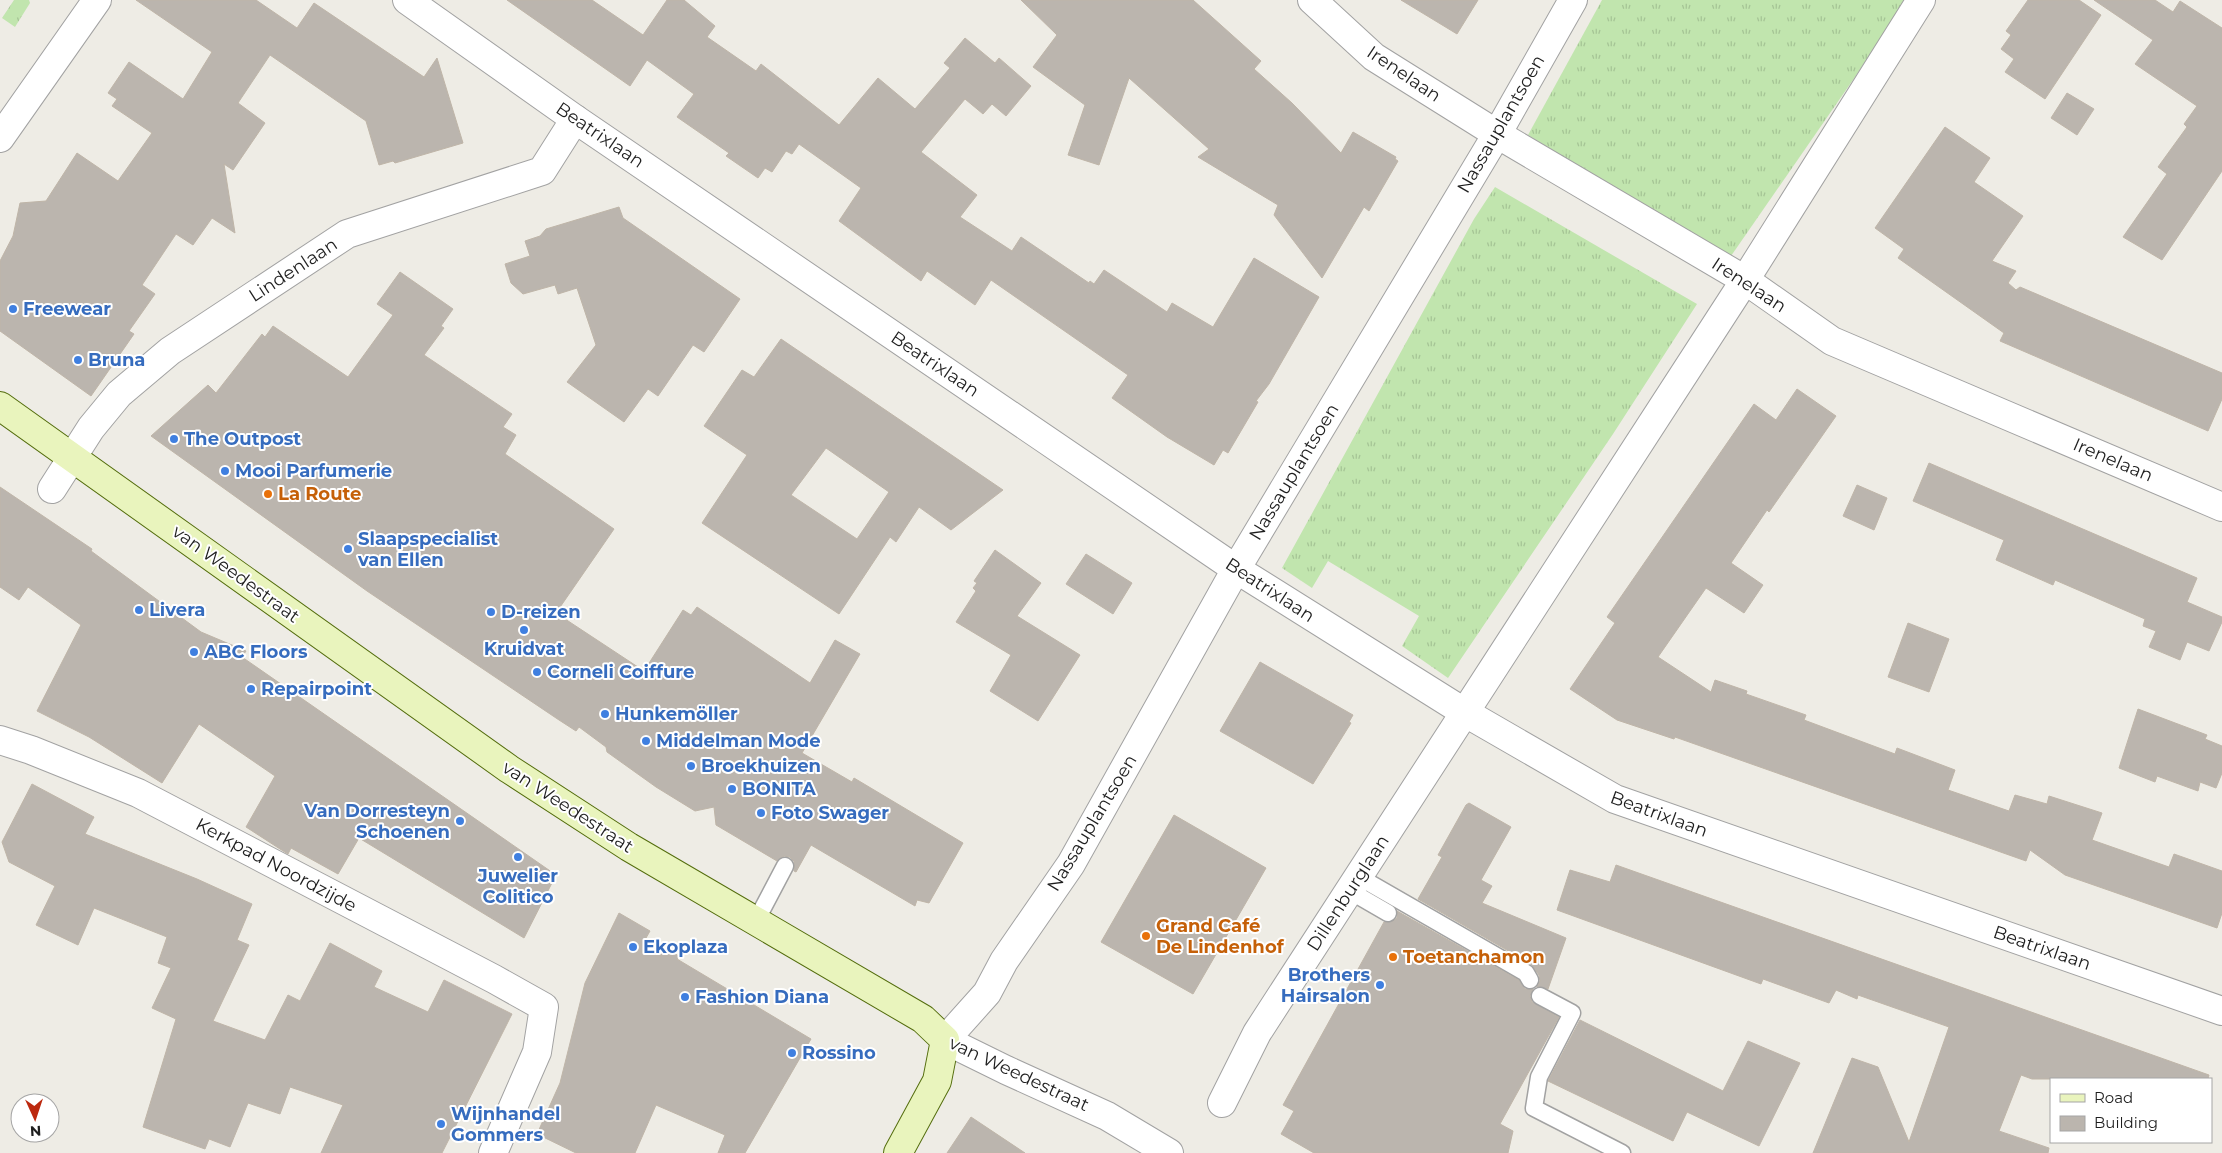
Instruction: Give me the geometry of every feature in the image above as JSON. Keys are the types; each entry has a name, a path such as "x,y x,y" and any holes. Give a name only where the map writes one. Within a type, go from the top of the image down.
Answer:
{"main road":[{"name":"van Weedestraat","path":"0,406 509,769 629,848 923,1019 945,1040"},
{"path":"898,1153 937,1081 945,1040"}],"street":[{"path":"0,138 96,0"},
{"name":"Beatrixlaan","path":"407,0 575,119 1236,569 1464,712 1615,799 2222,1010"},
{"name":"Irenelaan","path":"1312,0 1374,57 1497,134 1745,280 1832,341 2222,507"},
{"name":"Nassauplantsoen","path":"945,1040 987,993 1004,961 1071,864 1236,569 1497,134 1573,0"},
{"path":"1464,712 1745,280 1922,0"},
{"name":"Lindenlaan","path":"52,489 91,428 119,394 170,351 347,234 542,171 575,119"},
{"name":"Dillenburglaan","path":"1222,1103 1257,1033 1355,884 1464,712"},
{"name":"Kerkpad Noordzijde","path":"0,740 31,750 138,793 486,974 544,1007 537,1052 493,1153"},
{"name":"van Weedestraat","path":"945,1040 1107,1116 1169,1153"}],"lane":[{"path":"756,921 785,866"},
{"path":"1355,884 1388,913"},
{"path":"1355,884 1526,973 1530,980"},
{"path":"1540,996 1572,1012 1539,1077 1534,1108 1622,1153"}],"green space":[{"path":"14,0 29,0 30,3 15,27 2,18"},
{"path":"1602,0 1906,0 1731,256 1653,212 1528,135"},
{"path":"1495,187 1697,304 1613,434 1448,678 1402,646 1419,616 1328,561 1312,588 1282,568 1474,219"}],"building":[{"path":"136,0 256,0 297,28 314,3 424,77 437,58 463,143 395,163 393,161 379,165 366,121 270,55 238,103 265,123 233,170 224,164 235,233 212,218 193,245 176,234 142,285 155,294 129,331 134,334 91,396 0,331 0,261 13,236 20,203 46,201 77,153 118,181 152,133 112,106 117,99 108,93 129,62 183,99 212,52"},
{"path":"507,0 592,0 643,35 667,0 684,0 715,26 707,37 756,71 761,64 839,125 878,78 915,109 950,68 944,63 965,38 995,63 999,58 1031,86 1006,116 992,104 983,114 965,99 921,152 977,195 960,217 1012,251 1021,237 1089,283 1090,281 1094,284 1104,270 1167,312 1172,303 1213,327 1254,258 1319,297 1269,384 1256,401 1258,402 1228,453 1223,450 1214,465 1167,437 1112,398 1128,375 991,280 975,305 927,271 921,281 839,221 861,188 799,144 792,154 786,151 772,172 765,168 758,178 726,156 729,153 677,117 694,94 647,60 630,86"},
{"path":"1021,0 1193,0 1261,61 1254,69 1292,103 1341,153 1353,132 1396,157 1395,159 1398,161 1369,211 1364,207 1322,278 1274,215 1278,205 1198,157 1209,149 1129,78 1099,165 1068,155 1085,105 1033,67 1057,35"},
{"path":"1401,0 1478,0 1457,34"},
{"path":"2028,0 2079,0 2101,15 2045,99 2005,72 2014,59 2001,49 2011,35 2006,31"},
{"path":"2094,0 2155,0 2173,12 2180,1 2222,28 2222,171 2162,260 2123,237 2167,174 2158,167 2187,127 2184,124 2197,106 2135,64 2153,40"},
{"path":"2067,93 2094,109 2077,135 2051,118"},
{"path":"1945,127 1990,158 1974,182 2023,216 1992,261 2016,271 2008,283 2016,290 2020,287 2222,373 2222,399 2208,431 2000,341 2004,333 1898,258 1904,249 1875,228"},
{"path":"619,207 623,218 740,299 704,352 693,345 658,396 648,389 624,422 567,382 596,345 577,288 558,294 555,285 523,294 511,283 505,264 530,256 525,241 540,236 546,229"},
{"path":"400,272 453,309 441,326 444,328 424,355 512,414 503,427 516,435 505,454 614,529 556,613 644,671 683,610 691,615 697,607 810,683 835,640 860,654 802,753 852,782 854,778 963,843 929,903 917,900 915,906 811,845 796,872 794,871 794,861 790,857 784,856 777,861 716,825 714,807 695,811 656,787 607,752 606,747 579,727 576,731 367,591 151,436 208,385 216,393 262,334 265,337 273,326 348,377 393,315 377,304"},
{"path":"781,339 1003,490 951,530 919,507 896,542 890,537 839,614 702,523 747,455 704,426 742,370 754,377","holes":["826,448 889,492 857,539 791,495"]},
{"path":"1797,389 1836,416 1769,512 1767,510 1731,563 1763,585 1744,613 1706,588 1658,657 1711,692 1715,680 1747,691 1746,694 1806,715 1804,720 1895,754 1897,748 1955,770 1948,790 2009,811 2015,795 2047,804 2049,796 2102,813 2092,840 2169,867 2174,854 2222,871 2222,913 2217,928 2065,875 2030,850 2026,861 1675,737 1674,739 1617,720 1570,689 1615,623 1607,617 1754,404 1776,420"},
{"path":"1929,463 2197,578 2187,602 2222,617 2222,622 2209,651 2187,642 2180,660 2149,647 2156,631 2143,626 2145,619 2055,580 2053,585 1996,560 2004,540 1913,501"},
{"path":"1857,485 1887,498 1874,530 1843,516"},
{"path":"0,487 92,549 91,551 201,632 246,651 242,657 556,875 524,938 359,838 338,874 291,848 288,854 246,827 275,776 199,724 162,783 89,737 37,711 81,625 28,587 19,600 0,587"},
{"path":"995,550 1041,583 1017,616 1080,655 1038,721 990,691 1011,655 956,622 976,591 973,588 977,583 974,581"},
{"path":"1086,554 1132,583 1113,614 1066,584"},
{"path":"1908,623 1949,639 1929,692 1888,677"},
{"path":"1260,662 1353,715 1349,722 1351,723 1313,784 1220,731"},
{"path":"2138,709 2207,735 2205,739 2222,746 2222,773 2216,788 2200,782 2198,791 2157,776 2155,782 2119,768"},
{"path":"32,784 94,817 85,834 197,879 252,904 237,940 249,945 213,1021 265,1040 288,995 300,1001 330,943 382,971 374,987 428,1012 444,980 512,1014 442,1153 321,1153 343,1105 290,1087 280,1114 248,1103 230,1147 209,1139 205,1149 143,1127 176,1019 152,1008 171,968 158,963 167,937 94,908 78,945 36,925 55,886 9,862 2,842"},
{"path":"1469,803 1511,827 1481,880 1492,886 1482,903 1566,938 1548,989 1537,987 1540,981 1539,975 1531,964 1418,899 1442,857 1438,855 1466,805"},
{"path":"1174,815 1266,868 1193,994 1101,942"},
{"path":"1616,865 2209,1075 2208,1078 2032,1079 2021,1075 1999,1131 2049,1148 2048,1153 1813,1153 1852,1058 1878,1067 1909,1142 1949,1027 1858,995 1857,999 1836,990 1829,1003 1763,979 1761,984 1557,910 1570,870 1610,882"},
{"path":"1397,911 1519,980 1525,989 1533,989 1530,996 1532,1002 1559,1017 1500,1124 1513,1131 1508,1153 1314,1153 1281,1134 1294,1111 1283,1105 1384,922 1393,921 1397,918"},
{"path":"619,913 650,931 646,938 679,956 677,959 811,1039 745,1153 718,1153 725,1135 656,1105 635,1153 576,1153 537,1134 560,1083 585,983"},
{"path":"1580,1020 1723,1091 1748,1041 1800,1063 1759,1146 1687,1112 1673,1141 1548,1081"},
{"path":"971,1117 1025,1153 947,1153"}],"place":[{"name":"Freewear","path":"13,309"},
{"name":"Bruna","path":"78,360"},
{"name":"The Outpost","path":"174,439"},
{"name":"Mooi Parfumerie","path":"225,471"},
{"name":"La Route","path":"268,494"},
{"name":"Slaapspecialist van Ellen","path":"348,549"},
{"name":"Livera","path":"139,610"},
{"name":"D-reizen","path":"491,612"},
{"name":"Kruidvat","path":"524,630"},
{"name":"ABC Floors","path":"194,652"},
{"name":"Corneli Coiffure","path":"537,672"},
{"name":"Repairpoint","path":"251,689"},
{"name":"Hunkemöller","path":"605,714"},
{"name":"Middelman Mode","path":"646,741"},
{"name":"Broekhuizen","path":"691,766"},
{"name":"BONITA","path":"732,789"},
{"name":"Foto Swager","path":"761,813"},
{"name":"Van Dorresteyn Schoenen","path":"460,821"},
{"name":"Juwelier Colitico","path":"518,857"},
{"name":"Grand Café De Lindenhof","path":"1146,936"},
{"name":"Ekoplaza","path":"633,947"},
{"name":"Toetanchamon","path":"1393,957"},
{"name":"Brothers Hairsalon","path":"1380,985"},
{"name":"Fashion Diana","path":"685,997"},
{"name":"Rossino","path":"792,1053"},
{"name":"Wijnhandel Gommers","path":"441,1124"}]}
